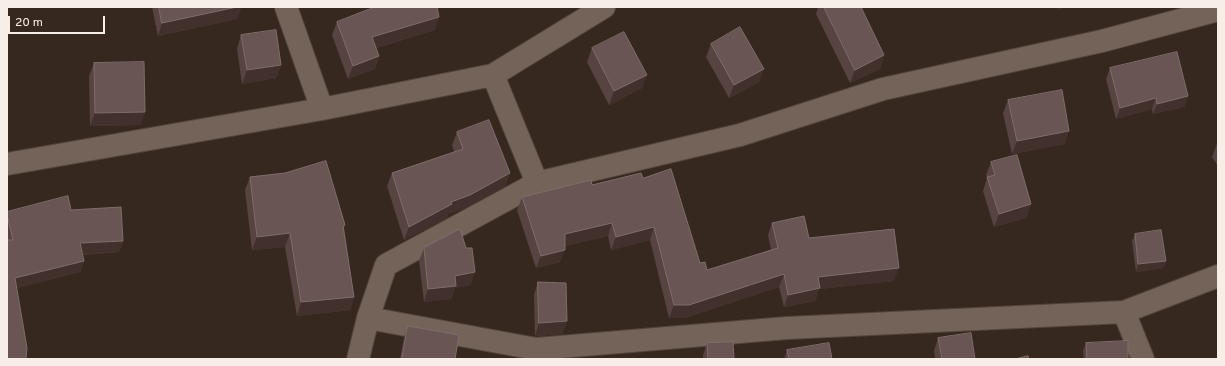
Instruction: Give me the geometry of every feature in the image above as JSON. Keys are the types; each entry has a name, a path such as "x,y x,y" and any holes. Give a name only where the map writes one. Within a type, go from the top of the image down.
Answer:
{"street":[{"path":"286,7 322,109"},
{"path":"7,164 322,109 493,75 604,7"},
{"path":"358,359 368,318 386,265 537,183 740,135 883,89 1102,41 1218,10"},
{"path":"493,75 537,183"},
{"path":"368,318 536,349 787,328 1124,312 1218,276"},
{"path":"1124,312 1143,359"}],"building":[{"path":"159,7 237,7 162,23"},
{"path":"375,7 437,7 439,17 372,37 379,56 353,66 337,22"},
{"path":"824,7 861,7 884,55 855,70"},
{"path":"740,27 764,69 734,85 711,44"},
{"path":"276,30 281,65 247,70 241,35"},
{"path":"624,32 647,75 614,91 592,48"},
{"path":"1177,52 1188,96 1157,104 1156,98 1120,108 1110,68"},
{"path":"144,62 145,112 95,113 94,63"},
{"path":"1062,90 1069,131 1017,141 1008,100"},
{"path":"489,120 510,173 470,195 451,202 452,204 409,227 392,173 463,149 457,132"},
{"path":"1017,155 1031,204 999,214 987,177 995,175 991,162"},
{"path":"326,161 345,225 343,226 354,297 301,302 290,233 257,237 250,177 285,173"},
{"path":"671,169 700,263 705,262 707,270 778,248 772,223 804,216 809,238 894,229 899,268 818,277 820,288 788,295 784,274 689,305 674,305 654,227 616,237 612,223 565,234 565,250 541,256 522,197 591,180 592,185 641,173 643,178"},
{"path":"68,196 71,210 121,207 123,241 80,243 84,261 15,278 27,348 26,359 7,359 7,240 13,240 7,212"},
{"path":"460,229 466,248 472,248 475,272 455,276 456,286 428,289 424,248"},
{"path":"1161,230 1166,261 1138,264 1135,234"},
{"path":"538,282 566,283 567,321 539,323"},
{"path":"408,326 459,335 455,359 402,359"},
{"path":"971,333 975,359 942,359 938,338"},
{"path":"1128,341 1128,359 1087,359 1086,343"},
{"path":"733,342 734,359 708,359 707,343"},
{"path":"829,343 832,359 789,359 787,350"},
{"path":"1028,356 1029,359 1016,359"}]}
